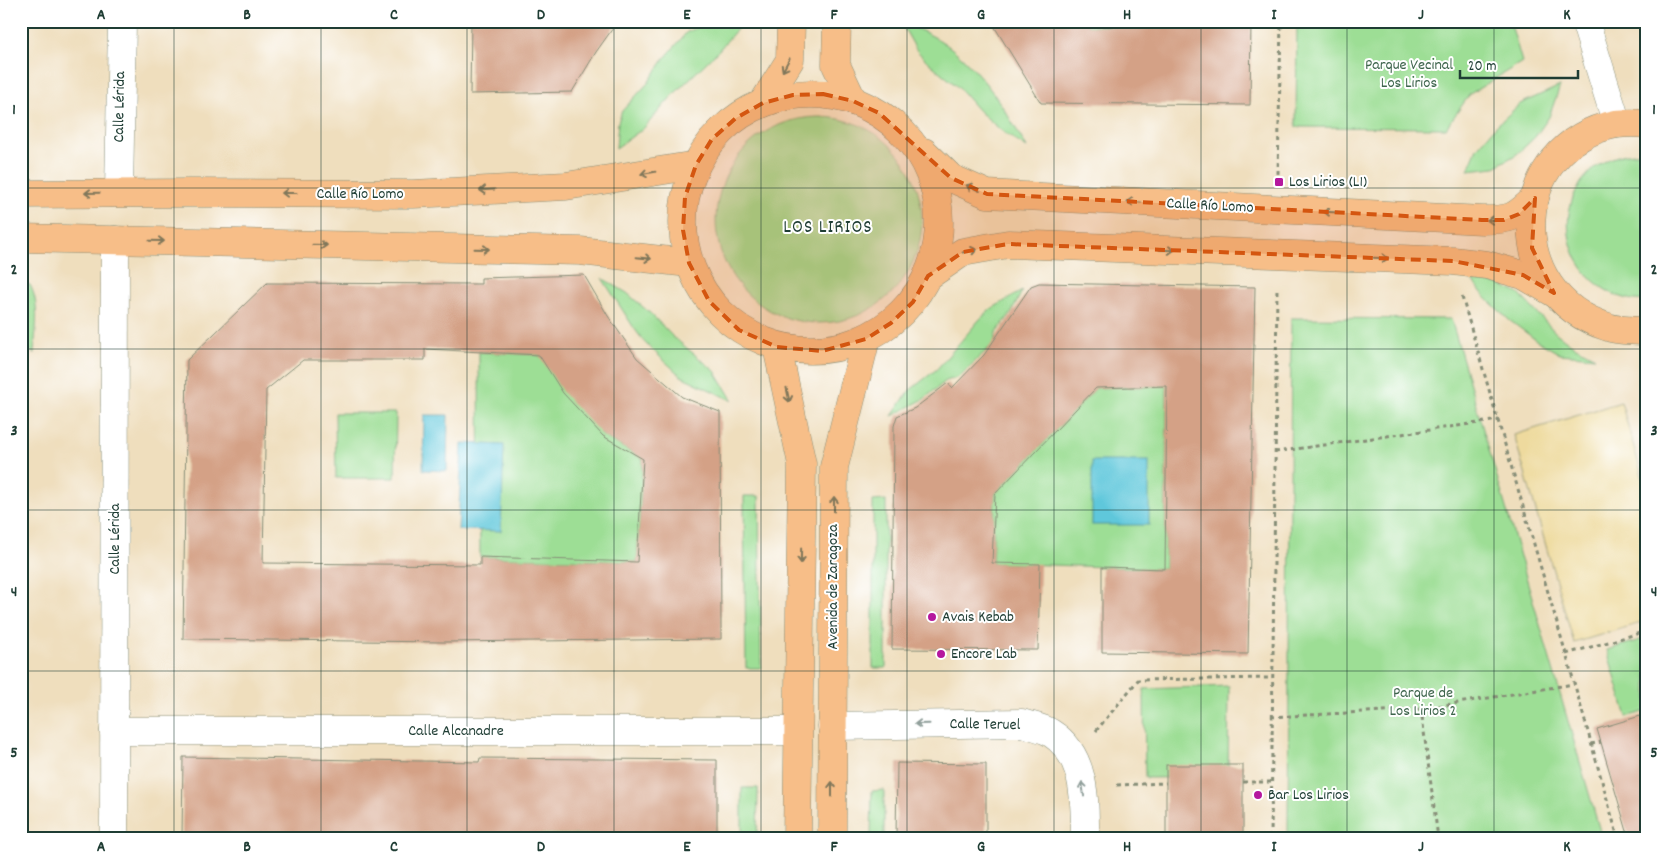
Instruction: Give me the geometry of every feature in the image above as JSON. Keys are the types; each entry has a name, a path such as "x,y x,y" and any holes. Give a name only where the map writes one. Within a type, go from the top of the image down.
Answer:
{"main road":[{"path":"763,103 790,60 791,21"},
{"path":"837,21 836,65 853,100"},
{"path":"823,94 853,100 878,113 901,130 925,161 937,199 938,238 928,276 912,302 891,323 866,339 822,351 778,347 740,330 709,301 689,263 683,230 685,197 696,165 712,139 736,118 763,103 793,95 823,94"},
{"path":"1554,293 1540,272 1532,248 1531,222 1535,198 1546,171 1565,149 1590,133 1617,124 1647,124"},
{"name":"Calle Río Lomo","path":"901,130 951,178 987,194 1504,220 1519,214 1535,198"},
{"name":"Calle Río Lomo","path":"21,194 413,194 566,186 696,165"},
{"path":"21,238 580,251 689,263"},
{"path":"928,276 963,252 1008,244 1453,260 1487,265 1523,275 1554,293 1579,315 1609,328 1647,330"},
{"name":"Avenida de Zaragoza","path":"832,838 834,467 866,339"},
{"name":"Avenida de Zaragoza","path":"778,347 802,464 797,838"}],"street":[{"name":"Calle Lérida","path":"119,193 122,21"},
{"path":"1585,21 1617,124"},
{"name":"Calle Lérida","path":"114,838 115,240"},
{"name":"Calle Teruel","path":"832,726 1022,724 1050,733 1070,751 1083,785 1085,838"},
{"name":"Calle Alcanadre","path":"114,731 798,731"}],"path":[{"path":"1278,210 1281,21"},
{"path":"1271,838 1277,254"},
{"path":"1453,260 1462,298 1618,838"},
{"path":"1275,452 1498,420"},
{"path":"1566,654 1647,631"},
{"path":"1070,751 1085,743 1138,680 1272,678"},
{"path":"1271,717 1421,709 1574,684"},
{"path":"1421,709 1438,838"},
{"path":"1591,744 1601,742"},
{"path":"1243,782 1271,782"},
{"path":"1083,785 1166,783"}],"highlighted area":[{"path":"823,94 853,101 879,113 951,178 987,194 1482,220 1504,220 1519,214 1535,198 1532,248 1554,293 1523,275 1453,261 1008,244 963,252 928,276 913,302 891,323 866,339 822,351 777,347 739,330 709,301 689,263 683,230 685,197 696,165 712,139 736,118 763,103 793,95"}],"green space":[{"path":"744,21 644,128 616,148 618,122 622,111 648,83 665,58 687,32 711,22"},
{"path":"900,21 939,40 951,48 974,70 994,94 1027,148 1003,132 979,111 958,87 917,51"},
{"path":"1086,21 1182,21 1182,27 1088,26"},
{"name":"Parque Vecinal Los Lirios","path":"1297,21 1510,21 1522,62 1470,94 1446,128 1296,127"},
{"path":"1560,86 1549,117 1535,137 1517,154 1495,167 1468,170 1477,148 1495,127 1520,104"},
{"path":"809,117 829,117 849,121 868,129 892,147 910,171 918,190 922,220 918,250 910,269 892,293 868,311 849,319 829,323 809,323 789,319 770,311 754,300 739,285 728,269 720,250 716,230 716,210 720,190 728,171 739,155 754,140 770,129 789,121"},
{"path":"1647,152 1647,300 1636,300 1611,293 1590,278 1579,263 1571,245 1568,227 1570,209 1576,192 1586,176 1602,163 1618,156"},
{"path":"602,278 627,293 673,337 715,371 733,401 681,376 645,343"},
{"path":"1472,280 1501,285 1519,294 1556,333 1572,345 1595,357 1560,354 1536,340 1509,320 1486,298"},
{"path":"21,282 30,285 35,301 34,354 21,342"},
{"path":"1022,291 1012,312 996,333 994,343 959,377 946,381 924,399 892,416 909,391 937,369 980,319 991,309"},
{"name":"Parque de Los Lirios 2","path":"1291,318 1451,319 1602,838 1288,838"},
{"path":"479,352 539,355 603,436 643,459 637,562 480,557"},
{"path":"1167,386 1165,569 992,563 995,494 1096,388"},
{"path":"335,413 396,413 395,478 336,478"},
{"path":"744,496 759,496 761,668 746,668"},
{"path":"886,500 886,668 873,668 873,501"},
{"path":"1647,638 1647,711 1627,717 1607,650"},
{"path":"1229,686 1228,777 1145,778 1144,689"},
{"path":"742,788 758,788 757,838 742,838"},
{"path":"884,790 884,838 871,838 872,791"},
{"path":"258,833 423,837 478,833 641,835 641,838 258,838"}],"sand":[{"path":"1621,402 1647,493 1647,621 1574,643 1514,435"}],"water":[{"path":"424,415 448,415 447,471 423,470"},
{"path":"462,443 504,445 501,531 458,530"},
{"path":"1092,461 1149,461 1149,525 1092,525"}],"building":[{"path":"471,21 618,21 596,52 572,92 470,94"},
{"path":"991,21 1086,21 1088,26 1182,27 1182,21 1251,21 1250,105 1041,103"},
{"path":"584,275 608,316 637,358 682,397 720,412 721,639 444,642 183,639 187,360 267,283 481,284 481,278","holes":["425,349 539,355 563,393 603,436 643,459 637,562 480,557 480,565 263,563 266,390 303,360 425,360"]},
{"path":"1039,283 1255,287 1248,654 1102,652 1102,567 1165,569 1167,386 1096,388 995,494 992,563 1040,564 1038,650 892,649 894,426 897,416 915,408 948,383 952,388 984,355 1031,286"},
{"path":"1647,714 1647,838 1629,838 1597,729"},
{"path":"183,757 479,762 480,758 717,760 717,838 641,838 641,835 423,833 423,837 258,833 258,838 182,838"},
{"path":"897,763 986,764 986,838 896,838"},
{"path":"1166,765 1243,765 1243,838 1166,838"}],"place":[{"name":"Los Lirios (L1)","path":"1279,182"},
{"name":"Avais Kebab","path":"932,617"},
{"name":"Encore Lab","path":"941,654"},
{"name":"Bar Los Lirios","path":"1258,795"}],"district":[{"name":"LOS LIRIOS","path":"828,228"}]}
